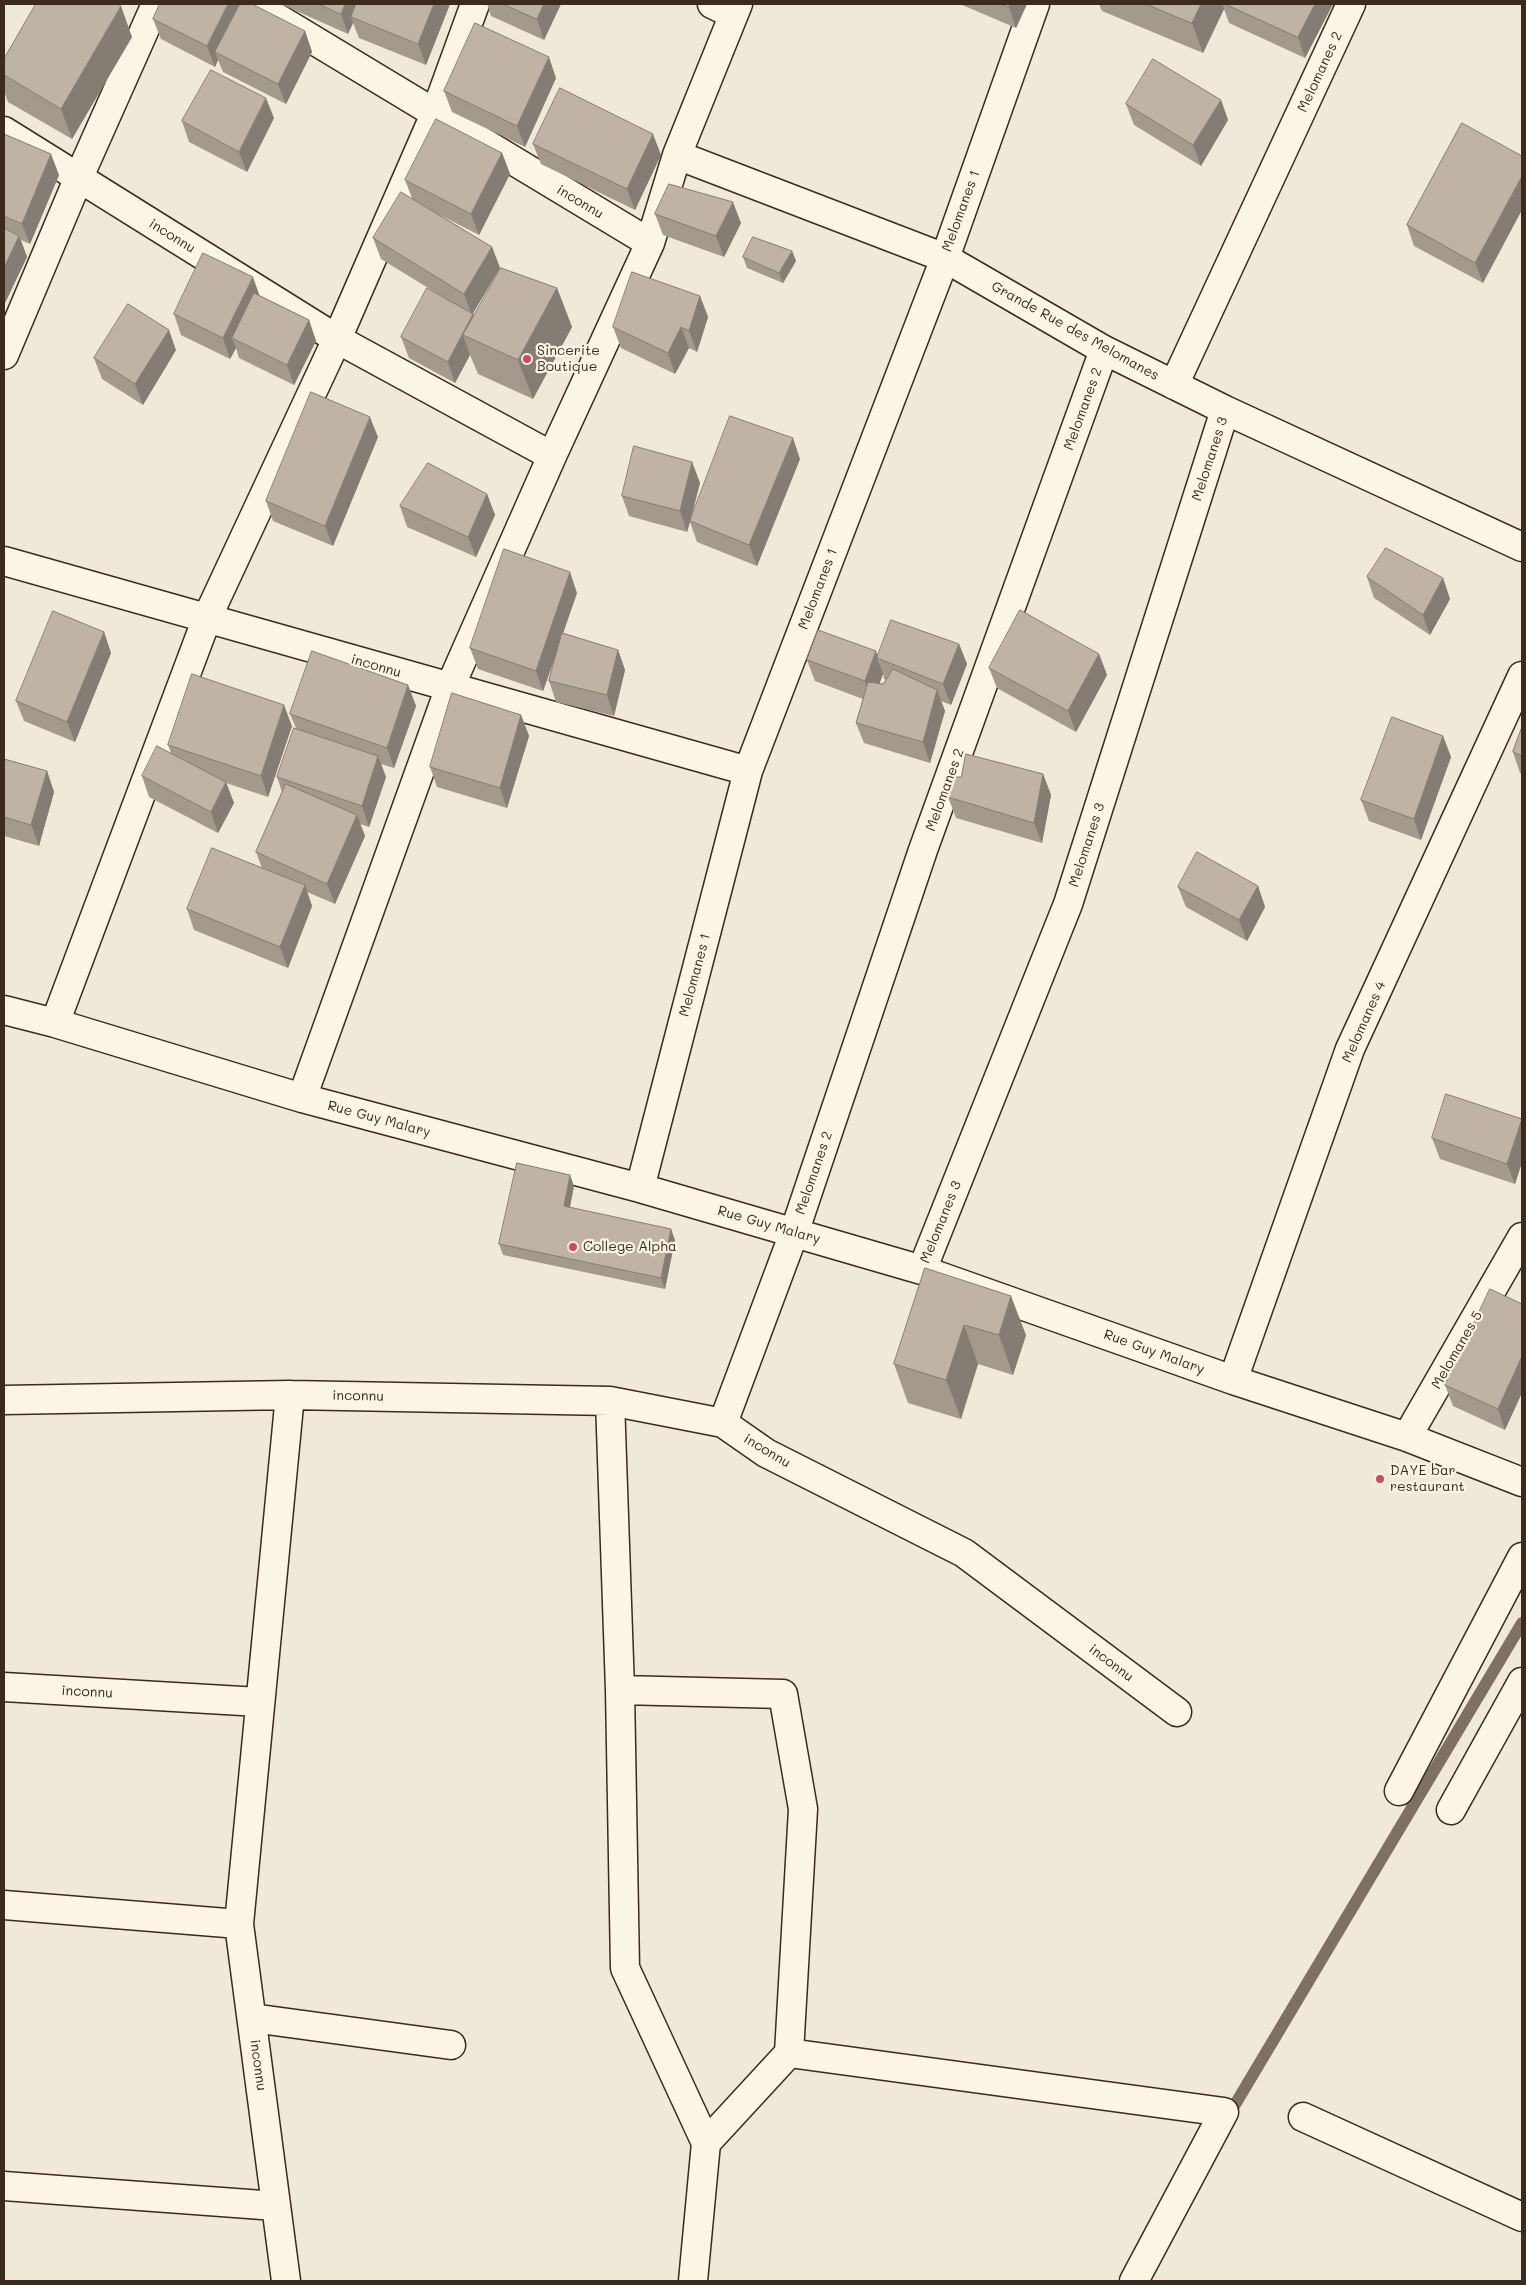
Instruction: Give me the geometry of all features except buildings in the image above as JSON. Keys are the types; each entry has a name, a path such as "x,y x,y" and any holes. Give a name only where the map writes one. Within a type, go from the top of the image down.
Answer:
{"street":[{"path":"4,355 79,178 156,4"},
{"name":"inconnu","path":"254,4 650,243"},
{"path":"55,1023 206,618 337,339 435,114 475,4"},
{"name":"Melomanes 1","path":"640,1188 748,771 945,258 1035,4"},
{"name":"Melomanes 2","path":"1174,385 1351,4"},
{"path":"302,1098 450,687 552,456 650,243 677,155 728,7"},
{"name":"inconnu","path":"4,132 337,339 552,456"},
{"name":"Grande Rue des Melomanes","path":"677,155 945,258 1104,350 1226,410 1522,547"},
{"name":"Melomanes 2","path":"723,1423 794,1233 920,859 1104,350"},
{"name":"Melomanes 3","path":"922,1270 1068,904 1226,410"},
{"name":"inconnu","path":"4,561 748,771"},
{"name":"Melomanes 4","path":"1233,1380 1350,1049 1522,676"},
{"name":"Rue Guy Malary","path":"4,1010 55,1023 302,1098 640,1188 922,1270 1233,1380 1407,1437 1522,1482"},
{"name":"Melomanes 5","path":"1407,1437 1522,1237"},
{"name":"inconnu","path":"4,1400 290,1395 610,1401 723,1423 766,1453 964,1553 1177,1712"},
{"name":"inconnu","path":"286,2281 239,1924 290,1395"},
{"path":"610,1401 620,1690 625,1968 706,2143 693,2281"},
{"path":"1399,1791 1522,1558"},
{"path":"1451,1810 1522,1682"},
{"name":"inconnu","path":"4,1687 259,1702"},
{"path":"620,1690 783,1694 803,1808 789,2053 706,2143"},
{"path":"4,1905 239,1924"},
{"path":"252,2018 451,2045"},
{"path":"789,2053 1224,2112 1134,2281"},
{"path":"1303,2117 1522,2217"},
{"path":"4,2186 276,2206"}],"waterway":[{"path":"1227,2118 1522,1623"}],"place":[{"name":"Sincerite Boutique","path":"527,359"},
{"name":"College Alpha","path":"573,1247"},
{"name":"DAYE bar restaurant","path":"1380,1479"}]}
